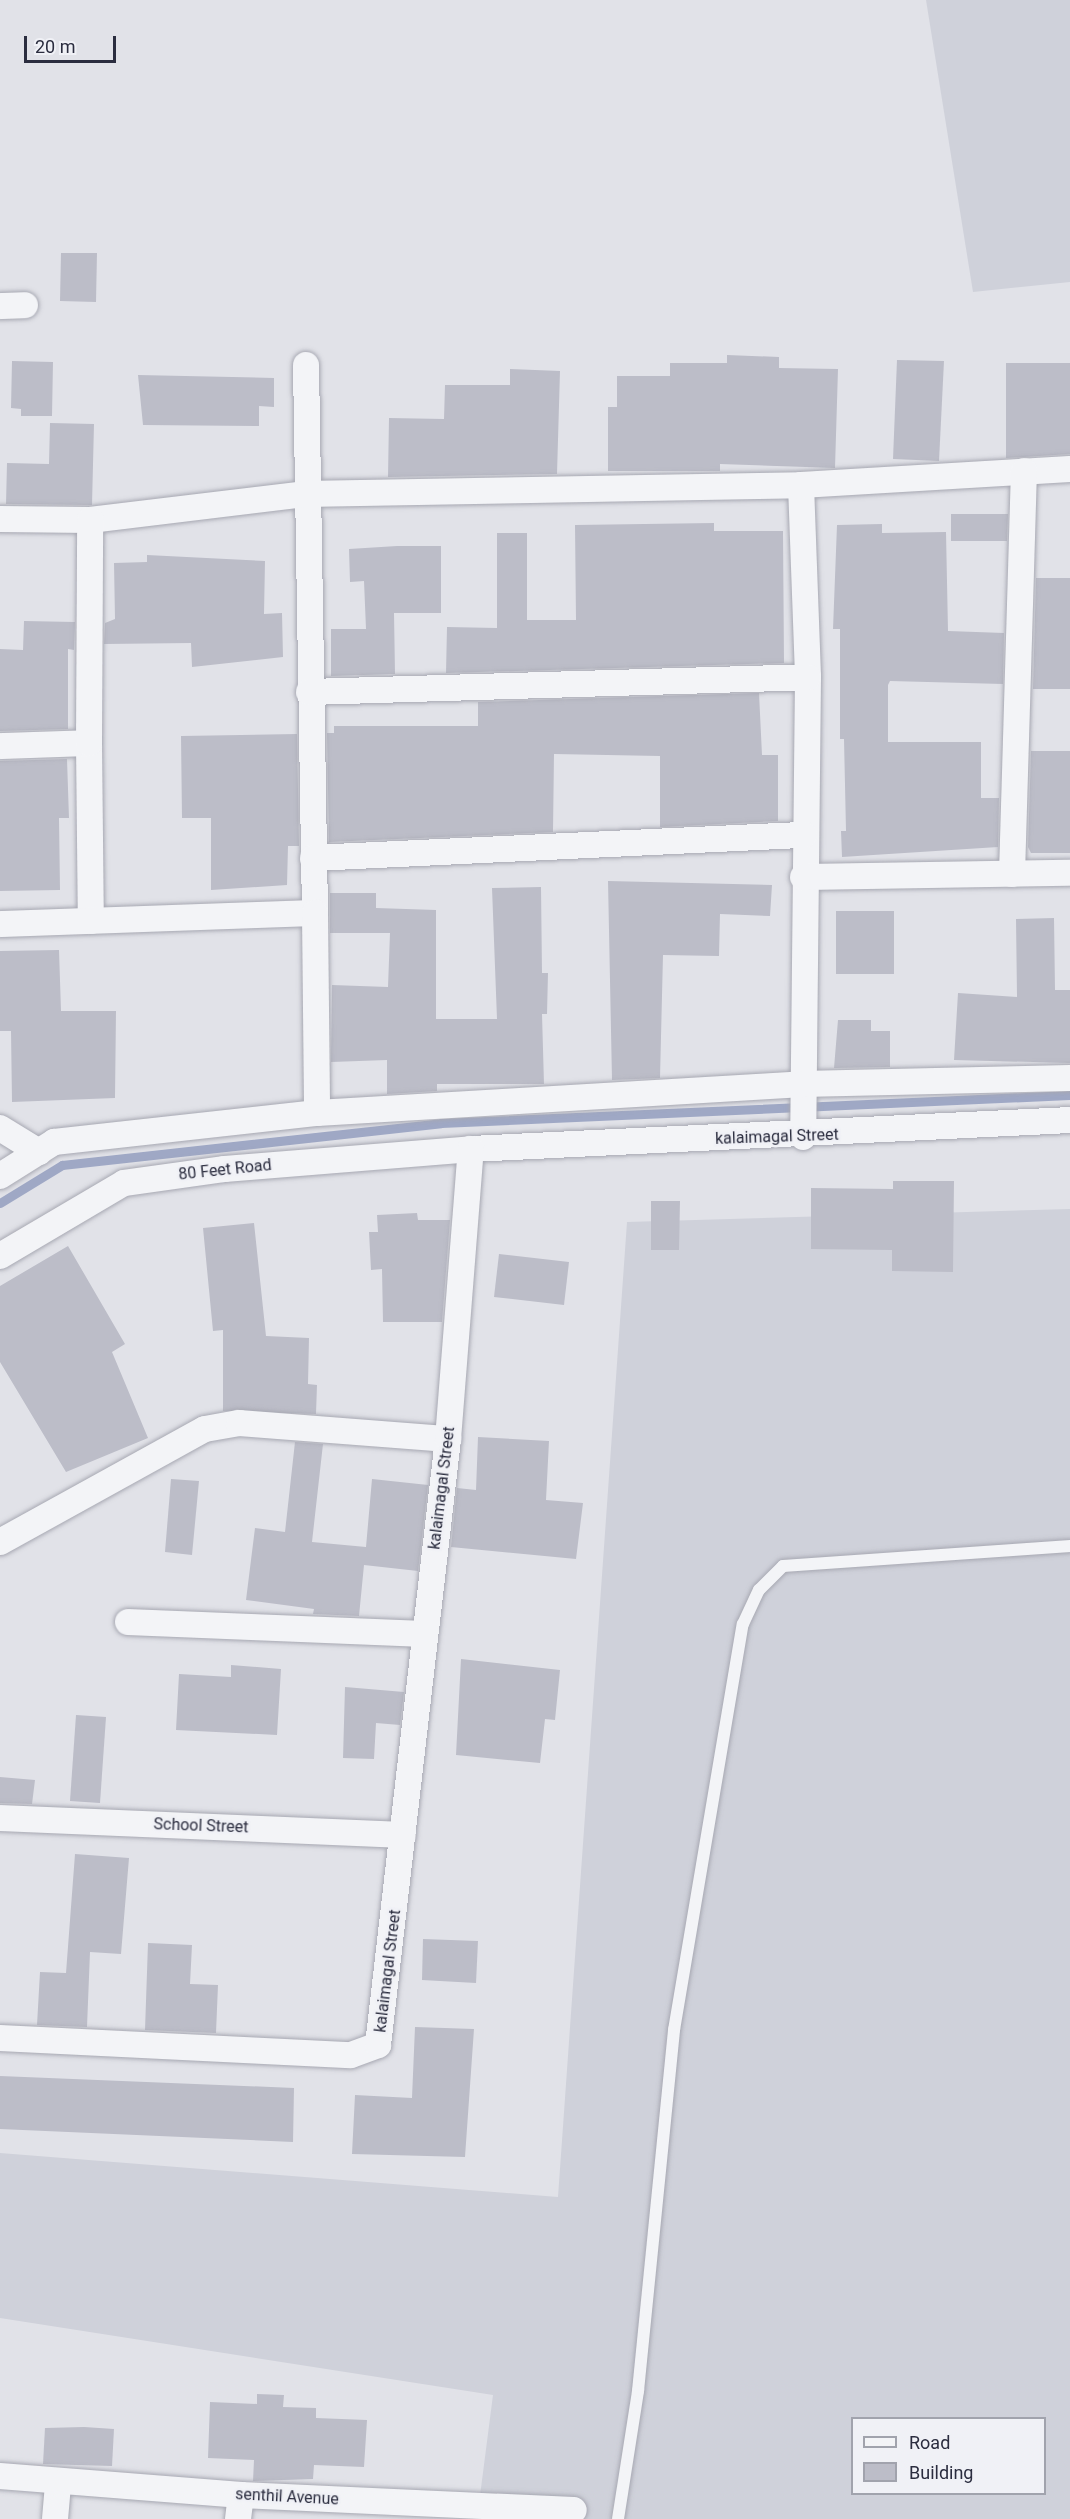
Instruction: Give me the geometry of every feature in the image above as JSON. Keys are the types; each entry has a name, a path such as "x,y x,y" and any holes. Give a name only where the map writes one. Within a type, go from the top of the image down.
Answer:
{"street":[{"path":"0,306 25,305"},
{"path":"306,365 304,494 315,913 317,1113"},
{"path":"0,519 90,520 304,494 801,484 1070,469"},
{"path":"1012,874 1024,471"},
{"path":"801,484 808,677 803,877 803,1133"},
{"path":"90,520 91,921"},
{"path":"309,692 808,677"},
{"path":"0,746 89,743"},
{"path":"312,858 804,835"},
{"path":"803,877 1070,873"},
{"path":"0,924 315,913"},
{"path":"0,1176 54,1142 317,1113 803,1086 1070,1078"},
{"name":"kalaimagal Street","path":"0,2038 351,2055 378,2045 448,1439 471,1149 1070,1120"},
{"path":"0,1128 39,1152"},
{"name":"80 Feet Road","path":"0,1256 124,1183 471,1149"},
{"path":"0,1542 204,1429 239,1423 448,1439"},
{"path":"128,1622 424,1634"},
{"name":"School Street","path":"0,1818 403,1835"},
{"name":"senthil Avenue","path":"0,2476 239,2507 574,2510"},
{"path":"55,2519 58,2483"}],"lane":[{"path":"618,2519 638,2391 674,2030 742,1624 759,1590 783,1566 1070,1546"}],"shaded area":[{"path":"926,0 1070,0 1070,282 973,292"},
{"path":"1070,1209 1070,2519 477,2519 493,2395 0,2318 0,2153 558,2197 627,1222"}],"building":[{"path":"61,253 97,253 96,302 60,301"},
{"path":"727,355 779,357 779,368 838,369 835,468 720,464 720,471 608,471 608,407 617,407 617,376 670,376 670,363 727,363"},
{"path":"897,360 944,361 939,461 893,459"},
{"path":"12,361 53,362 52,416 21,416 21,409 11,408"},
{"path":"1006,363 1070,363 1070,454 1006,458"},
{"path":"510,369 560,371 557,474 388,477 389,418 444,419 445,385 510,385"},
{"path":"138,375 274,378 274,407 259,406 259,426 143,425"},
{"path":"50,423 94,424 92,505 6,504 7,463 49,464"},
{"path":"951,514 1008,514 1007,541 951,541"},
{"path":"714,523 714,531 783,531 784,663 446,673 447,627 497,628 497,533 527,533 527,620 576,620 575,525"},
{"path":"882,524 882,533 946,532 948,631 1004,633 1003,684 890,681 888,685 888,742 981,742 981,798 999,798 998,847 842,857 841,831 846,831 844,739 840,739 840,629 833,629 837,525"},
{"path":"441,546 441,613 394,613 395,674 331,676 331,629 366,629 364,581 350,582 349,549"},
{"path":"147,555 265,561 264,614 282,613 283,657 192,667 191,643 104,644 105,623 115,619 114,563 147,562"},
{"path":"1036,578 1070,578 1070,689 1033,689"},
{"path":"24,621 75,622 74,650 68,649 68,729 0,731 0,649 23,650"},
{"path":"759,693 762,755 778,755 778,821 660,827 660,756 554,754 553,832 329,842 327,733 334,733 334,726 478,726 478,702"},
{"path":"297,734 299,846 288,846 287,885 211,890 211,818 182,818 181,736"},
{"path":"1031,751 1070,751 1070,853 1031,853 1028,847"},
{"path":"67,759 69,818 59,818 60,890 0,891 0,761"},
{"path":"608,881 772,885 770,916 720,914 719,956 663,955 660,1078 612,1080"},
{"path":"541,887 542,973 548,973 547,1014 542,1014 544,1084 437,1084 437,1091 387,1094 387,1060 331,1062 332,985 388,987 390,933 330,933 330,893 376,893 376,908 436,910 436,1019 497,1019 492,888"},
{"path":"836,911 894,911 894,974 836,974"},
{"path":"1054,918 1055,990 1070,990 1070,1063 954,1060 958,993 1017,997 1016,919"},
{"path":"59,950 61,1011 116,1011 115,1098 12,1102 11,1031 0,1031 0,951"},
{"path":"838,1020 871,1020 871,1031 890,1031 890,1067 834,1068"},
{"path":"893,1181 954,1181 953,1272 892,1271 892,1250 811,1249 811,1188 893,1189"},
{"path":"651,1201 680,1201 679,1250 651,1250"},
{"path":"417,1213 418,1220 450,1220 442,1322 383,1322 382,1269 371,1270 369,1232 378,1232 377,1215"},
{"path":"254,1223 266,1336 309,1338 308,1384 317,1385 316,1414 223,1411 223,1330 213,1331 203,1228"},
{"path":"68,1246 125,1344 112,1352 148,1438 66,1472 0,1362 0,1286"},
{"path":"499,1254 569,1262 564,1305 494,1297"},
{"path":"478,1437 549,1441 546,1500 583,1503 576,1559 451,1547 457,1488 476,1490"},
{"path":"295,1442 323,1444 312,1542 366,1547 372,1479 428,1485 418,1571 364,1565 359,1616 313,1614 314,1609 246,1600 255,1528 285,1532"},
{"path":"171,1479 199,1481 192,1555 165,1552"},
{"path":"461,1659 560,1670 555,1720 545,1719 540,1763 456,1755"},
{"path":"231,1665 281,1669 277,1735 176,1730 179,1674 231,1677"},
{"path":"345,1687 404,1692 400,1725 376,1723 374,1759 343,1758"},
{"path":"76,1715 106,1717 100,1803 70,1801"},
{"path":"0,1777 35,1780 32,1804 0,1803"},
{"path":"75,1854 129,1858 121,1954 90,1952 87,2027 37,2025 40,1972 66,1973"},
{"path":"423,1939 478,1941 476,1983 422,1980"},
{"path":"148,1943 192,1945 190,1984 218,1985 216,2033 145,2030"},
{"path":"415,2027 474,2029 465,2157 352,2154 355,2095 412,2098"},
{"path":"0,2076 294,2088 293,2142 0,2129"},
{"path":"257,2394 284,2395 283,2407 316,2408 316,2418 367,2420 364,2467 314,2465 313,2479 253,2481 254,2460 208,2458 210,2402 257,2404"},
{"path":"45,2428 114,2429 112,2466 43,2464"}],"waterway":[{"path":"0,1203 62,1165 441,1123 1070,1095"}]}
